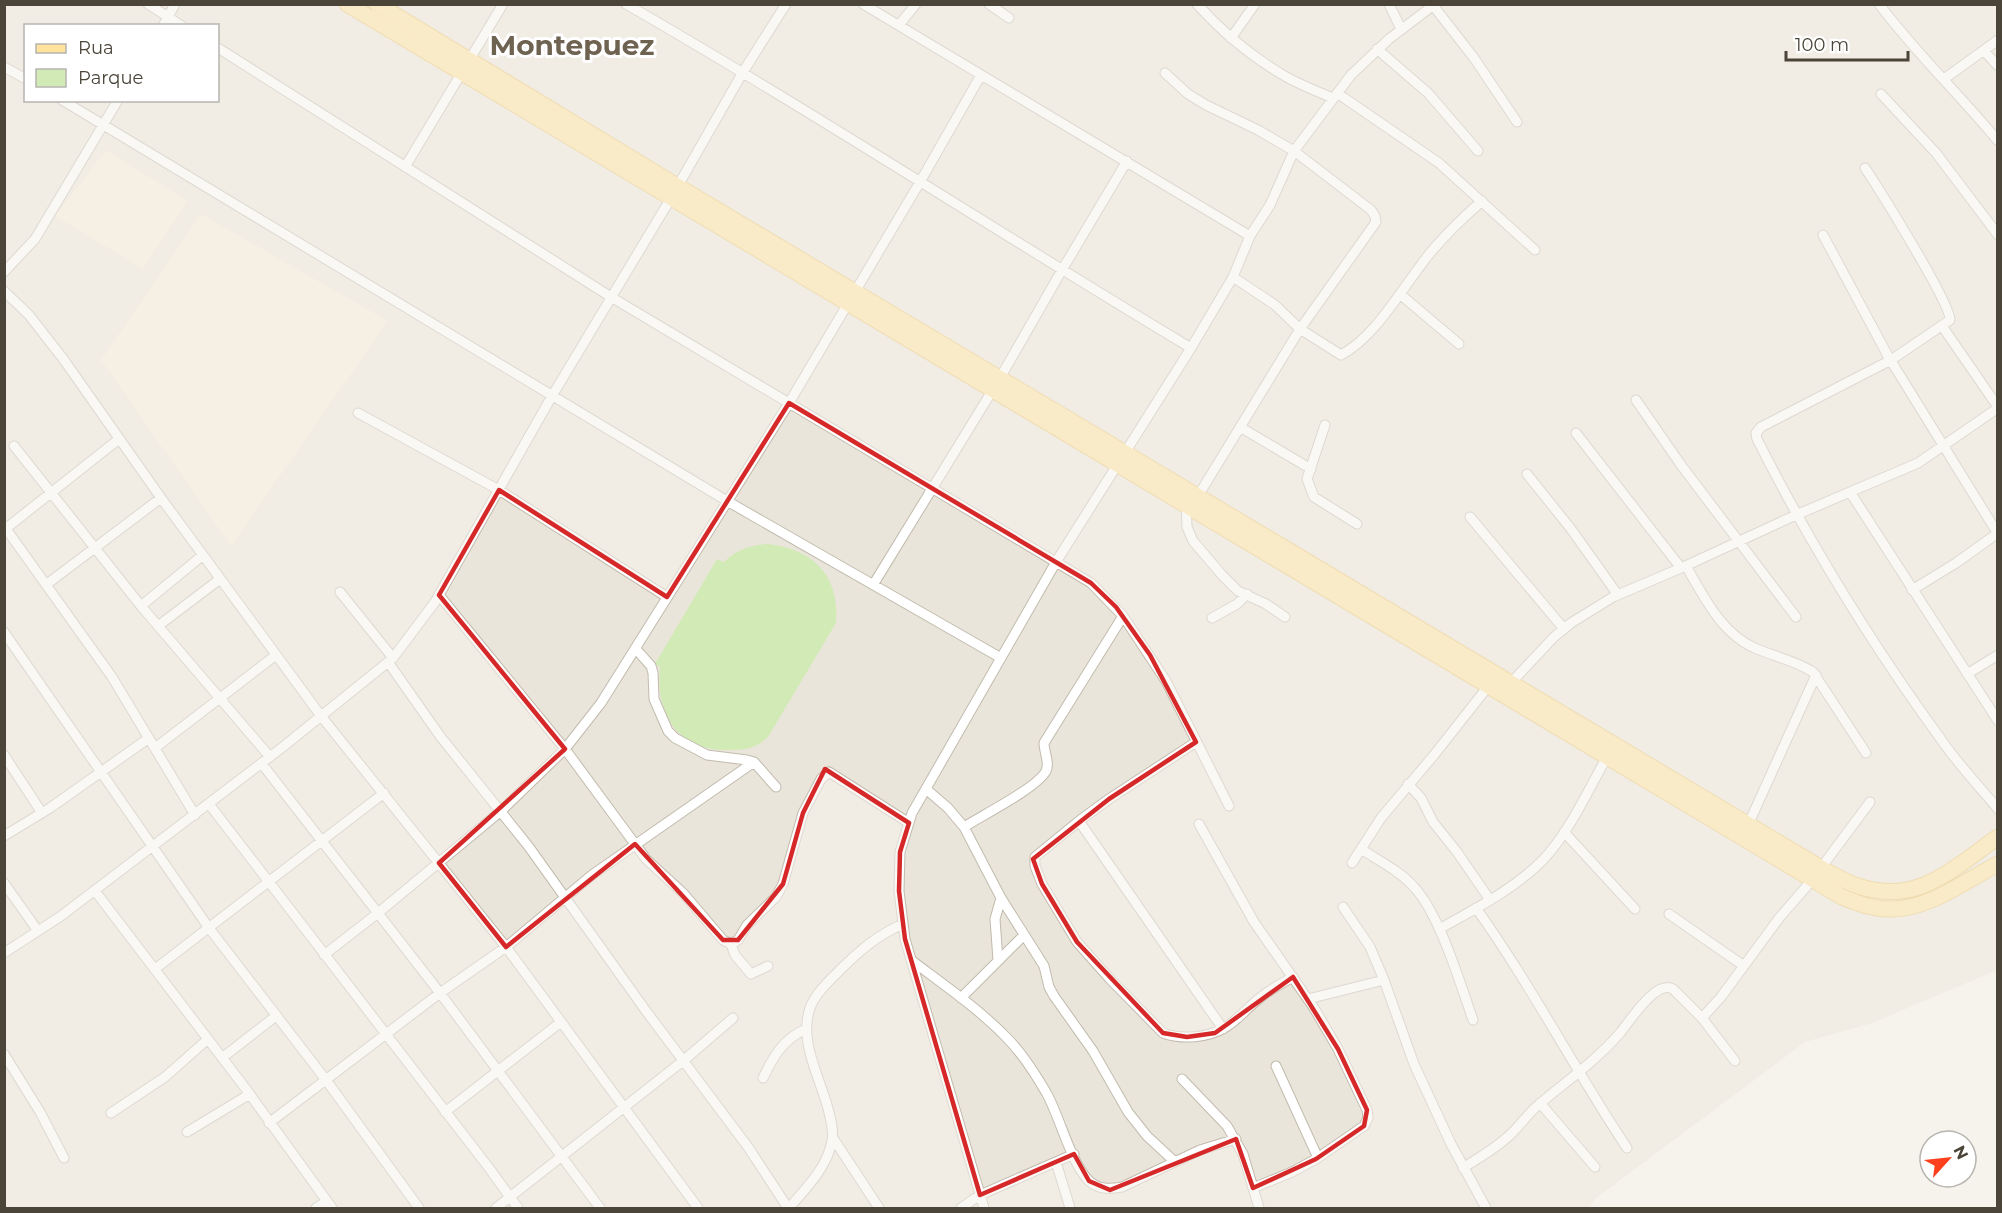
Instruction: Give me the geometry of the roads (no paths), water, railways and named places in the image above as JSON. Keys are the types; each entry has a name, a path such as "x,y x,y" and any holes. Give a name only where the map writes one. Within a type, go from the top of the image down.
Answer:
{"main road":[{"path":"347,4 372,8 674,192 1507,690 1748,825 1817,874 1842,897 1870,907 1891,910 1925,902 1998,864"},
{"path":"1507,690 1607,757 1817,874 1876,891 1897,892 1929,883 1946,874 1998,837"}],"street":[{"path":"148,4 179,24"},
{"path":"164,24 175,4"},
{"path":"405,167 503,4"},
{"path":"626,4 743,72 1191,348"},
{"path":"4,953 95,891 262,764 391,660 439,595 552,396 743,72 786,4"},
{"path":"863,4 1250,236"},
{"path":"899,25 916,4"},
{"path":"990,4 1009,18"},
{"path":"1197,4 1231,38 1284,75 1335,96 1439,163 1535,250"},
{"path":"1231,38 1255,4"},
{"path":"1389,4 1401,29"},
{"path":"1879,4 1900,33 1998,141"},
{"path":"984,1209 911,960 903,924 899,891 900,852 912,813 1056,562 1233,277 1250,236 1270,206 1294,151 1350,75 1401,29 1434,5 1474,58 1517,122"},
{"path":"1944,79 1998,40"},
{"path":"219,49 611,297 1092,583 1123,616 1166,681 1229,806"},
{"path":"1377,49 1428,93 1478,151"},
{"path":"1984,51 1998,66"},
{"path":"4,67 24,78"},
{"path":"1165,73 1188,94 1206,105 1258,130 1294,151 1376,216 1376,222 1300,329 1192,500 1187,527 1193,540 1238,591 1266,604 1285,617"},
{"path":"324,955 501,811 565,749 601,703 789,403 981,75"},
{"path":"1881,94 1936,153 1998,235"},
{"path":"66,102 727,501 1001,658"},
{"path":"4,272 35,238 117,102"},
{"path":"873,585 996,384 1127,161"},
{"path":"1865,168 1950,313 1950,320 1891,360 1761,427 1756,433 1757,439 1796,515 1871,639 1940,739 1998,809"},
{"path":"1233,277 1275,305 1300,329 1341,356 1366,333 1400,294 1440,241 1482,201"},
{"path":"1823,235 1891,360 1997,534 1912,590"},
{"path":"4,291 29,315 64,360 161,498 321,716 506,947 698,1209"},
{"path":"1400,294 1460,344"},
{"path":"1507,690 1530,660 1564,629 1594,608 1740,540 1918,463 1998,407 1942,326"},
{"path":"1636,400 1681,465 1796,617"},
{"path":"358,413 499,490 667,597"},
{"path":"1325,425 1307,479 1314,498 1357,524"},
{"path":"1240,427 1311,469"},
{"path":"1576,433 1684,567 1728,629 1740,640 1756,649 1803,665 1816,675 1866,753"},
{"path":"119,439 5,528 112,677 195,815"},
{"path":"14,446 141,606 270,757"},
{"path":"1527,474 1571,529 1618,595"},
{"path":"1850,492 1998,721"},
{"path":"47,584 161,498"},
{"path":"1470,517 1564,629"},
{"path":"141,606 203,555"},
{"path":"158,626 220,579"},
{"path":"340,592 391,660 457,759 501,811 566,897 683,1061 748,1147 788,1209 828,1160 833,1138 831,1117 810,1052 806,1029 810,1006 823,987 867,944 903,924"},
{"path":"1212,618 1237,604 1247,594"},
{"path":"439,595 565,749 654,868 683,893 723,940 731,944 735,955 751,974 768,966"},
{"path":"964,827 1028,787 1046,771 1044,743 1123,616"},
{"path":"4,632 209,928 326,1080 419,1209"},
{"path":"635,648 651,666 654,699 668,731 675,738 706,755 754,762 776,787"},
{"path":"155,748 276,655"},
{"path":"1967,674 1998,656"},
{"path":"1748,825 1816,675"},
{"path":"1352,863 1381,818 1492,681"},
{"path":"4,836 42,813 148,738"},
{"path":"1196,742 1079,821 1035,857 1034,862 1042,884 1077,942 1163,1033 1173,1037 1205,1035 1223,1029 1260,998 1293,977"},
{"path":"4,755 42,813"},
{"path":"1438,929 1516,884 1543,859 1564,832 1607,757"},
{"path":"269,1123 440,993 506,947 635,844 754,762"},
{"path":"262,764 440,993 600,1209"},
{"path":"731,944 738,940 747,925 776,897 783,884 803,813 820,778 826,773 829,772 909,823"},
{"path":"1408,784 1421,798 1432,822 1457,852 1490,900"},
{"path":"926,789 948,808 964,827 1001,898 1044,966 1049,987 1054,996 1093,1051 1128,1112 1147,1136 1175,1162"},
{"path":"155,969 384,793"},
{"path":"1702,1018 1721,997 1780,917 1817,874 1870,802"},
{"path":"209,804 518,1209"},
{"path":"1079,821 1223,1029"},
{"path":"1199,824 1250,914 1308,999 1338,1049 1367,1110 1368,1118 1364,1126 1318,1158 1292,1172 1253,1188"},
{"path":"1564,832 1635,909"},
{"path":"1361,849 1406,879 1417,890 1438,929 1473,1020"},
{"path":"4,883 38,931"},
{"path":"95,891 250,1094 329,1205 316,1209"},
{"path":"998,960 995,919 1001,898"},
{"path":"1343,908 1370,947 1414,1064 1463,1168 1486,1209"},
{"path":"1476,908 1513,962 1578,1072 1628,1148"},
{"path":"1669,914 1744,966"},
{"path":"961,999 1024,935"},
{"path":"911,960 1007,1038 1017,1050 1046,1092 1089,1181 1110,1190 1122,1187 1200,1150 1236,1139"},
{"path":"1308,999 1384,980"},
{"path":"1463,1168 1513,1132 1540,1103 1620,1033 1650,996 1664,986 1673,989 1702,1018 1735,1061"},
{"path":"222,1058 276,1016"},
{"path":"496,1209 683,1061 733,1018"},
{"path":"445,1112 561,1022"},
{"path":"763,1078 775,1053 786,1042 806,1029"},
{"path":"111,1113 165,1077 208,1039"},
{"path":"4,1054 40,1112 64,1158"},
{"path":"1276,1066 1318,1158"},
{"path":"1182,1079 1227,1125 1236,1139 1244,1154 1259,1209"},
{"path":"187,1132 250,1094"},
{"path":"1540,1103 1595,1167"},
{"path":"833,1138 879,1209"},
{"path":"961,1209 980,1195 1074,1154"},
{"path":"1056,1162 1070,1209"}],"district":[{"name":"Montepuez","path":"572,45"}]}
